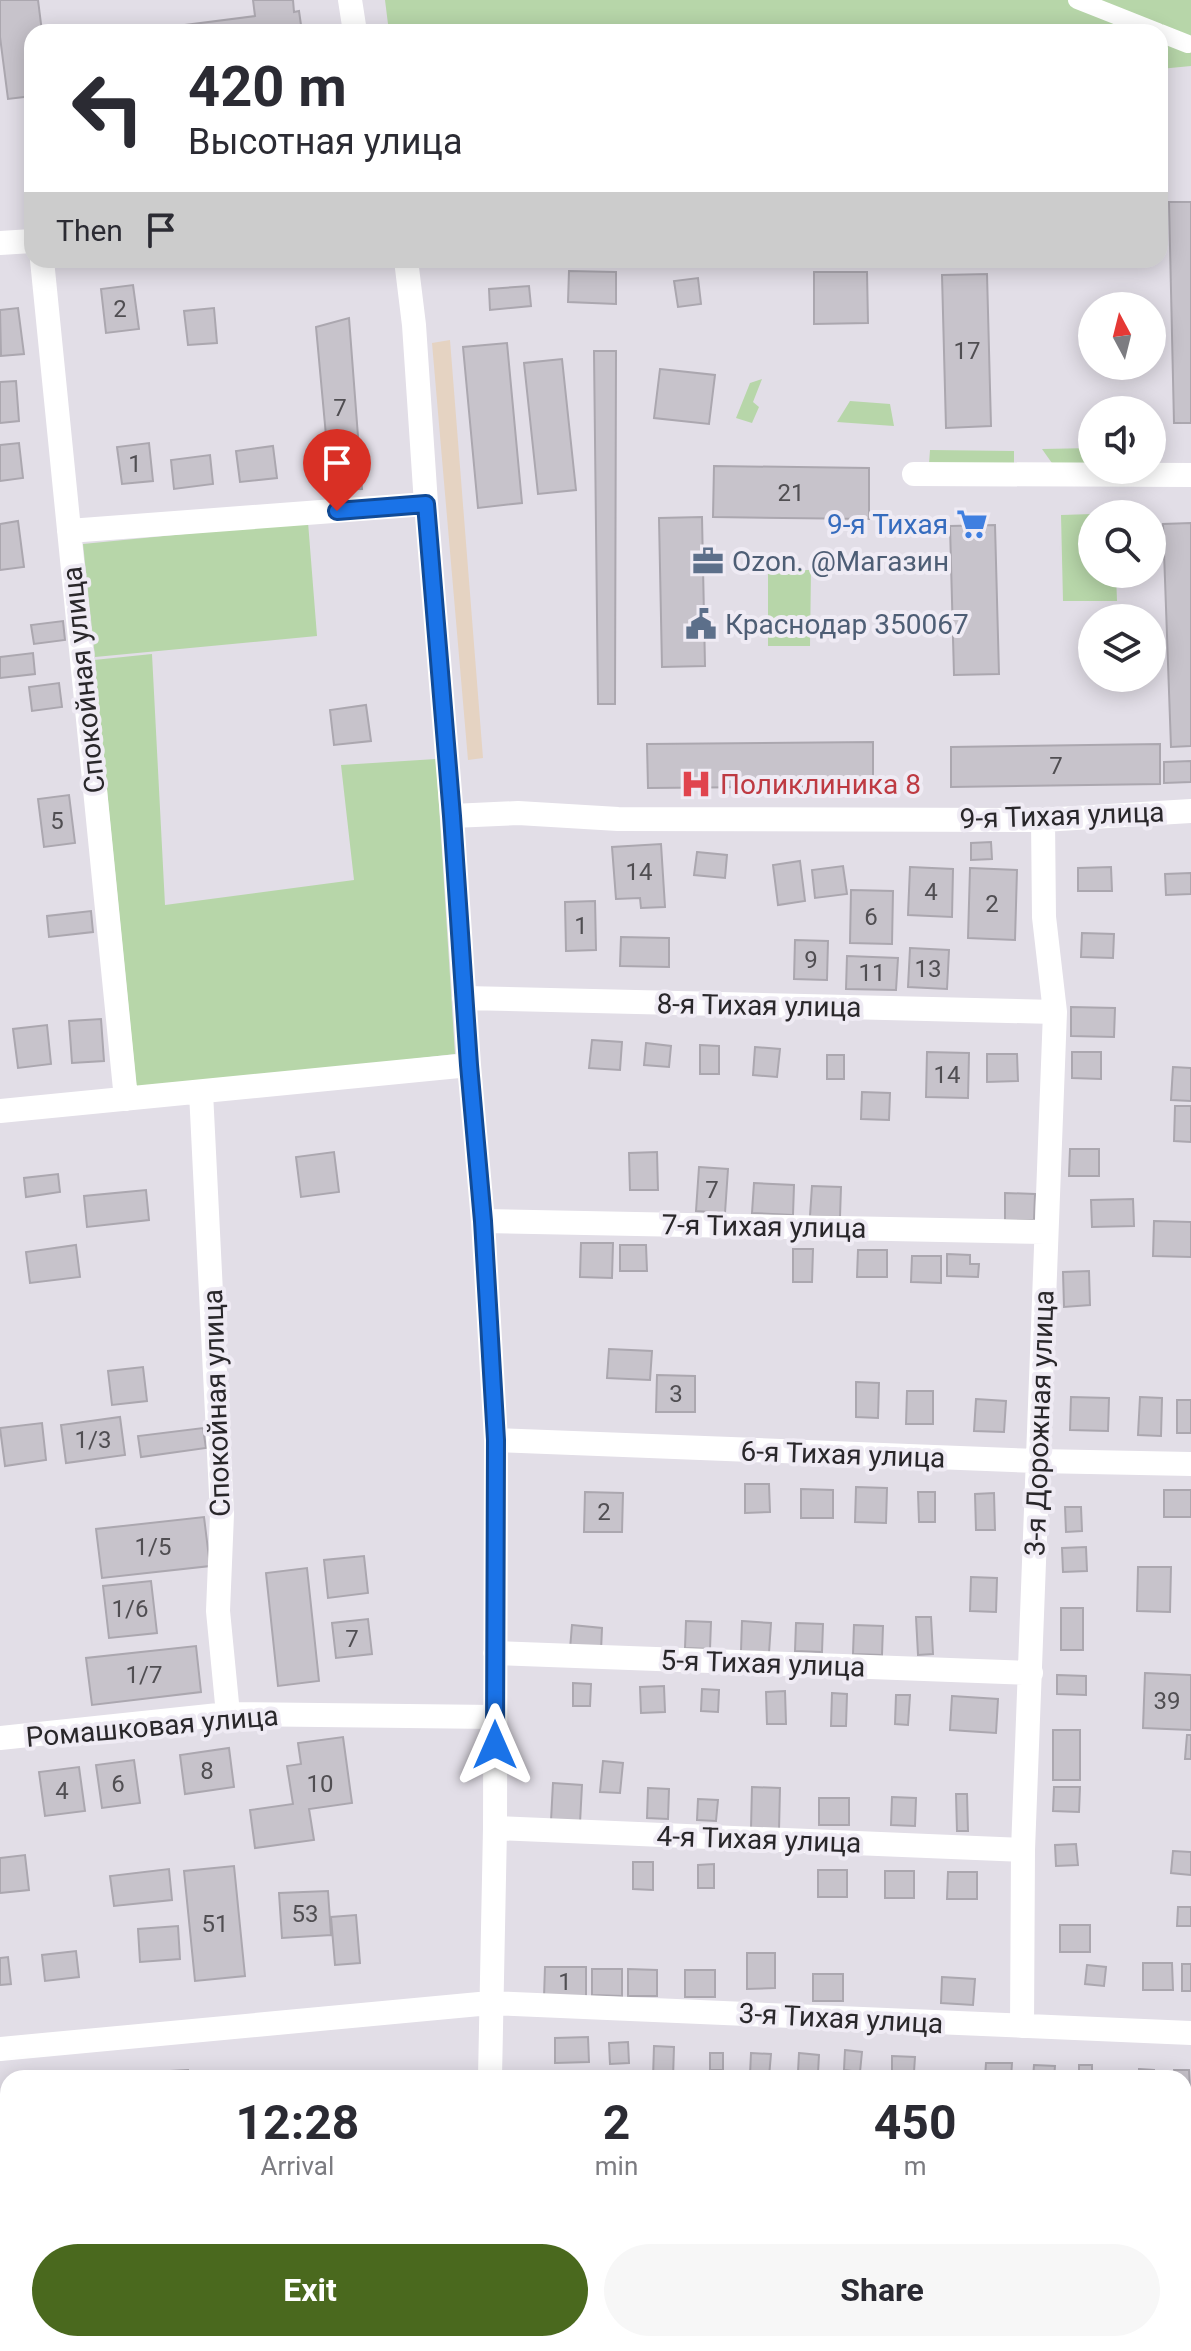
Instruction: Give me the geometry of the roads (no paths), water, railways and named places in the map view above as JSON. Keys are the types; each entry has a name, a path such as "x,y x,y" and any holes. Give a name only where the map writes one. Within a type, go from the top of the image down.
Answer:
{"street":[{"path":"350,0 354,24"},
{"path":"1077,0 1138,24"},
{"path":"1168,36 1188,44"},
{"path":"0,243 24,242"},
{"name":"Спокойная улица","path":"43,268 126,1099"},
{"path":"407,268 414,325 483,1221 496,1440 495,1828 490,2070"},
{"path":"914,474 1191,475"},
{"path":"69,531 426,504"},
{"name":"9-я Тихая улица","path":"452,816 518,813 618,819 1043,820 1191,811"},
{"name":"3-я Дорожная улица","path":"1022,2026 1023,1850 1055,1012 1044,917 1043,820"},
{"name":"8-я Тихая улица","path":"464,998 1055,1012"},
{"path":"0,1111 469,1065"},
{"name":"Спокойная улица","path":"201,1092 222,1514 218,1611 228,1714"},
{"name":"7-я Тихая улица","path":"483,1221 1045,1232"},
{"name":"6-я Тихая улица","path":"496,1440 1191,1464"},
{"name":"5-я Тихая улица","path":"495,1653 1031,1673"},
{"name":"Ромашковая улица","path":"0,1738 228,1714 495,1717"},
{"name":"4-я Тихая улица","path":"495,1828 1023,1850"},
{"name":"3-я Тихая улица","path":"0,2049 490,2003 1191,2033"}],"place":[{"name":"9-я Тихая","path":"972,524"},
{"name":"Ozon. @Магазин","path":"708,561"},
{"name":"Краснодар 350067","path":"701,624"},
{"name":"Поликлиника 8","path":"696,784"}]}
